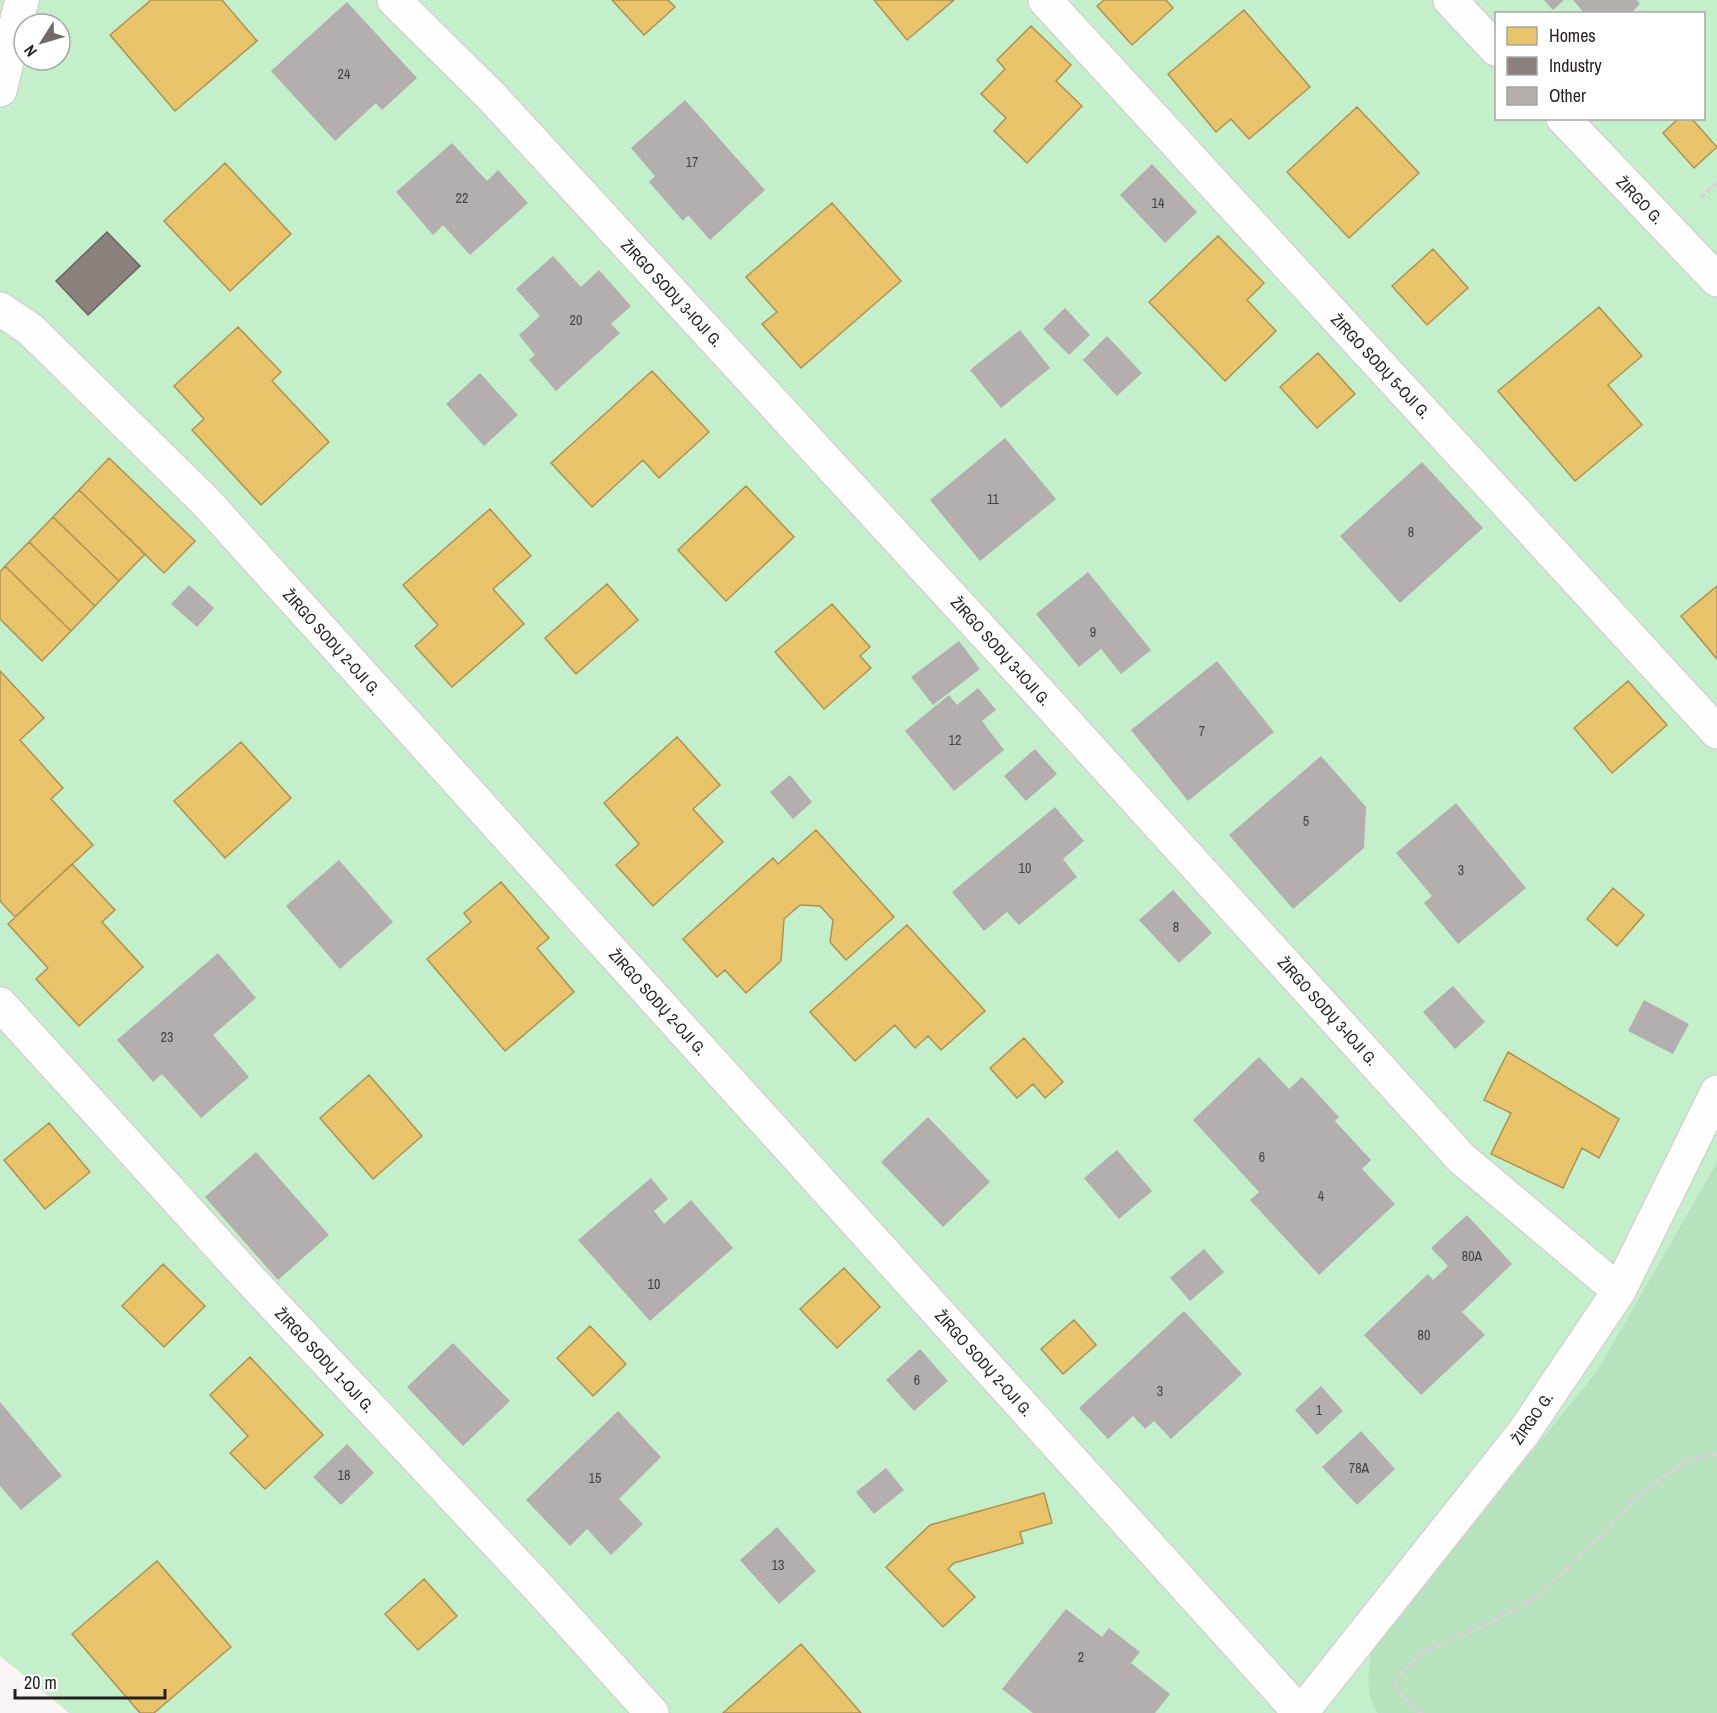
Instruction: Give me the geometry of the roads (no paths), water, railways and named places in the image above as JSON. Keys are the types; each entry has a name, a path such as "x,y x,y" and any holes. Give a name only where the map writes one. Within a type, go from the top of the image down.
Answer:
{"street":[{"path":"0,90 22,0"},
{"name":"ŽIRGO SODŲ 3-IOJI G.","path":"394,0 492,97 1023,674 1461,1158 1619,1291"},
{"name":"ŽIRGO SODŲ 5-OJI G.","path":"1045,0 1717,732"},
{"path":"1450,0 1495,47"},
{"name":"ŽIRGO G.","path":"1565,120 1717,280"},
{"name":"ŽIRGO SODŲ 2-OJI G.","path":"0,309 30,329 206,502 1300,1713"},
{"name":"ŽIRGO SODŲ 1-OJI G.","path":"0,1004 244,1274 540,1589 652,1713"},
{"name":"ŽIRGO G.","path":"1300,1713 1524,1432 1619,1291 1717,1092"}]}
